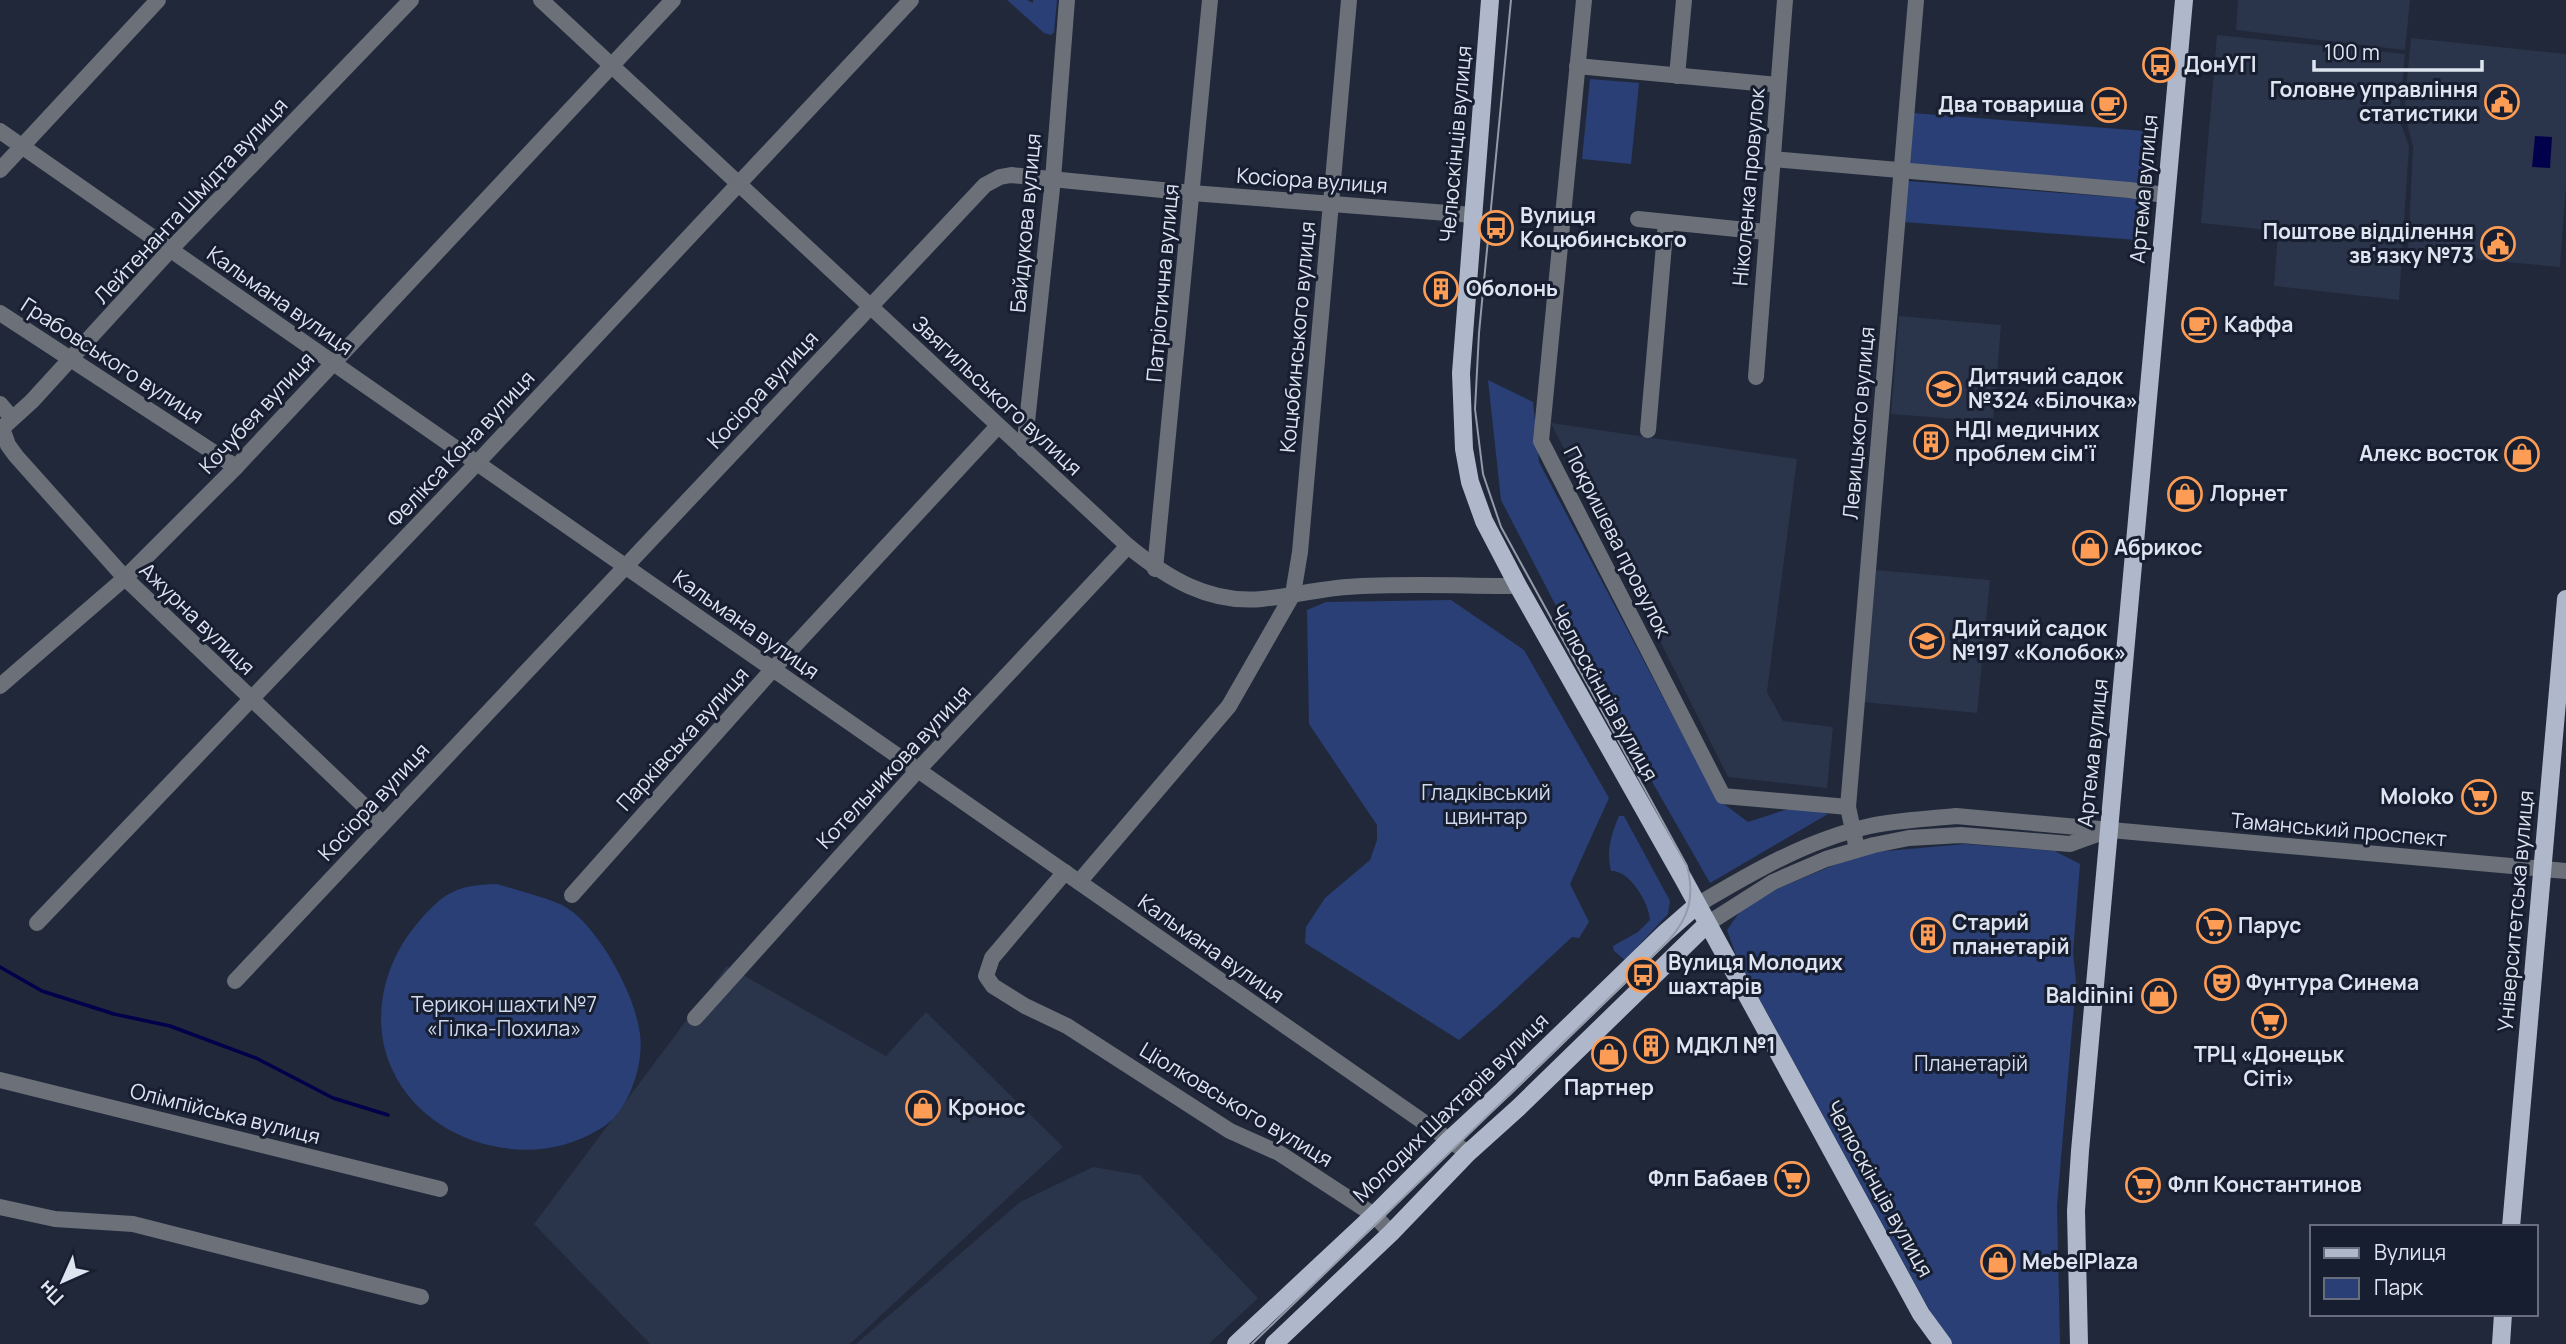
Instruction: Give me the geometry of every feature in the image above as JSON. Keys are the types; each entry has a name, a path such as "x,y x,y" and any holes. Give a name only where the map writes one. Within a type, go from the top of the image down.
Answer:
{"main road":[{"name":"Челюскінців вулиця","path":"1490,0 1461,373 1464,449 1470,482 1484,521 1518,586 1697,905 1921,1314 1943,1344"},
{"name":"Артема вулиця","path":"2079,1344 2076,1211 2184,0"},
{"name":"Університетська вулиця","path":"2511,1225 2566,599"},
{"name":"Молодих Шахтарів вулиця","path":"1237,1344 1697,905"},
{"name":"Молодих Шахтарів вулиця","path":"1274,1344 1707,924"},
{"path":"2501,1344 2503,1316"}],"street":[{"path":"0,170 158,0"},
{"name":"Лейтенанта Шмідта вулиця","path":"5,425 32,401 170,250 411,0"},
{"name":"Звягильського вулиця","path":"541,0 1155,569 1179,583 1214,595 1237,599 1260,599 1346,587 1518,586"},
{"name":"Кочубея вулиця","path":"2,679 124,578 236,467 673,0"},
{"name":"Фелікса Кона вулиця","path":"37,923 252,701 911,0"},
{"name":"Байдукова вулиця","path":"1024,450 1053,179 1067,0"},
{"name":"Патріотична вулиця","path":"1155,569 1210,0"},
{"name":"Коцюбинського вулиця","path":"1293,594 1300,552 1349,0"},
{"name":"Покришева провулок","path":"1584,0 1541,441 1723,796 1848,807"},
{"path":"1677,76 1684,0"},
{"name":"Ніколенка провулок","path":"1756,377 1785,0"},
{"name":"Левицького вулиця","path":"1857,849 1848,807 1916,0"},
{"path":"1577,65 1778,85"},
{"name":"Кальмана вулиця","path":"0,131 1468,1153"},
{"path":"1773,159 2165,195"},
{"name":"Косіора вулиця","path":"235,981 985,184 1011,175 1192,193 1473,215"},
{"path":"1638,219 1766,232"},
{"path":"1648,430 1666,222"},
{"name":"Грабовського вулиця","path":"0,313 236,467"},
{"name":"Ажурна вулиця","path":"0,404 8,445 124,578 382,823"},
{"name":"Парківська вулиця","path":"572,895 773,669 998,426"},
{"name":"Котельникова вулиця","path":"695,1018 918,770 1128,546"},
{"path":"1072,877 1228,706 1293,594"},
{"name":"Таманський проспект","path":"1697,905 1782,858 1853,831 1913,820 1956,817 2566,871"},
{"name":"Таманський проспект","path":"1707,924 1773,882 1857,849 1909,838 1961,835 2070,844 2108,830"},
{"name":"Ціолковського вулиця","path":"1072,877 992,958 986,976 993,986 1067,1026 1230,1131 1279,1153 1374,1215 1391,1233"},
{"name":"Олімпійська вулиця","path":"0,1080 440,1189"},
{"path":"0,1206 55,1219 133,1224 421,1297"}],"shaded area":[{"path":"2238,0 2410,0 2405,50 2236,30"},
{"name":"ДонУГІ","path":"2217,35 2405,54 2399,119 2409,146 2399,300 2274,286 2278,231 2201,223"},
{"path":"2411,38 2566,54 2566,186 2560,267 2408,253 2413,146 2404,112"},
{"path":"2535,136 2552,137 2550,168 2532,167"},
{"name":"Дитячий садок №324 «Білочка»","path":"1899,316 2001,325 1993,422 1891,414"},
{"path":"1551,423 1797,459 1767,692 1783,721 1833,727 1827,788 1728,777"},
{"name":"Дитячий садок №197 «Колобок»","path":"1876,570 1990,580 1977,713 1863,702"},
{"path":"727,966 886,1056 926,1012 1063,1147 850,1344 650,1344 534,1224"},
{"path":"1093,1167 1140,1175 1258,1298 1209,1344 856,1344 1020,1202"}],"green space":[{"path":"1007,0 1027,0 1033,3 1033,0 1057,0 1054,32 1051,35 1044,33"},
{"path":"1590,79 1639,83 1631,164 1582,159"},
{"path":"1913,113 2145,131 2141,184 1909,166"},
{"path":"1907,181 2140,199 2137,240 1904,222"},
{"path":"1488,380 1533,402 1539,462 1716,798 1748,822 1797,806 1828,814 1710,883 1599,689 1501,500"},
{"name":"Гладківський цвинтар","path":"1451,600 1524,650 1609,798 1570,884 1589,922 1579,938 1572,937 1459,1040 1305,943 1306,927 1325,898 1370,860 1377,840 1377,825 1309,724 1307,610 1326,602"},
{"path":"1619,816 1624,816 1670,901 1668,914 1625,960 1614,951 1613,946 1638,932 1650,920 1646,905 1637,889 1625,876 1611,871 1610,843"},
{"name":"Планетарій","path":"1965,844 2055,851 2080,864 2073,953 2076,981 2057,1206 2060,1344 1951,1344 1930,1311 1737,958 1727,930 1741,910 1777,889 1846,860 1875,852"},
{"name":"Терикон шахти №7 «Гілка-Похила»","path":"497,884 561,905 584,922 617,970 638,1023 640,1058 634,1084 622,1107 606,1125 563,1145 513,1149 464,1137 422,1110 405,1091 385,1051 381,1013 383,994 395,957 405,940 442,898 470,886"}],"waterway":[{"path":"0,967 42,991 114,1014 170,1026 256,1058 333,1098 388,1115"}],"tram line":[{"path":"1252,1344 1668,941 1681,924 1690,897 1687,866 1501,527 1483,474 1475,409 1479,333 1511,0"}],"place":[{"name":"ДонУГІ","path":"2160,65"},
{"name":"Головне управління статистики","path":"2502,102"},
{"name":"Два товариша","path":"2109,105"},
{"name":"Вулиця Коцюбинського","path":"1496,228"},
{"name":"Поштове відділення зв'язку №73","path":"2498,244"},
{"name":"Оболонь","path":"1441,289"},
{"name":"Каффа","path":"2199,325"},
{"name":"Дитячий садок №324 «Білочка»","path":"1944,389"},
{"name":"НДІ медичних проблем сім'ї","path":"1931,442"},
{"name":"Алекс восток","path":"2522,454"},
{"name":"Лорнет","path":"2185,494"},
{"name":"Абрикос","path":"2090,548"},
{"name":"Дитячий садок №197 «Колобок»","path":"1927,641"},
{"name":"Moloko","path":"2479,797"},
{"name":"Парус","path":"2214,926"},
{"name":"Старий планетарій","path":"1928,935"},
{"name":"Вулиця Молодих шахтарів","path":"1643,975"},
{"name":"Фунтура Синема","path":"2222,983"},
{"name":"Baldinini","path":"2159,996"},
{"name":"ТРЦ «Донецьк Сіті»","path":"2269,1021"},
{"name":"МДКЛ №1","path":"1651,1046"},
{"name":"Партнер","path":"1609,1054"},
{"name":"Кронос","path":"923,1108"},
{"name":"Флп Бабаев","path":"1792,1179"},
{"name":"Флп Константинов","path":"2143,1185"},
{"name":"MebelPlaza","path":"1998,1262"}]}
